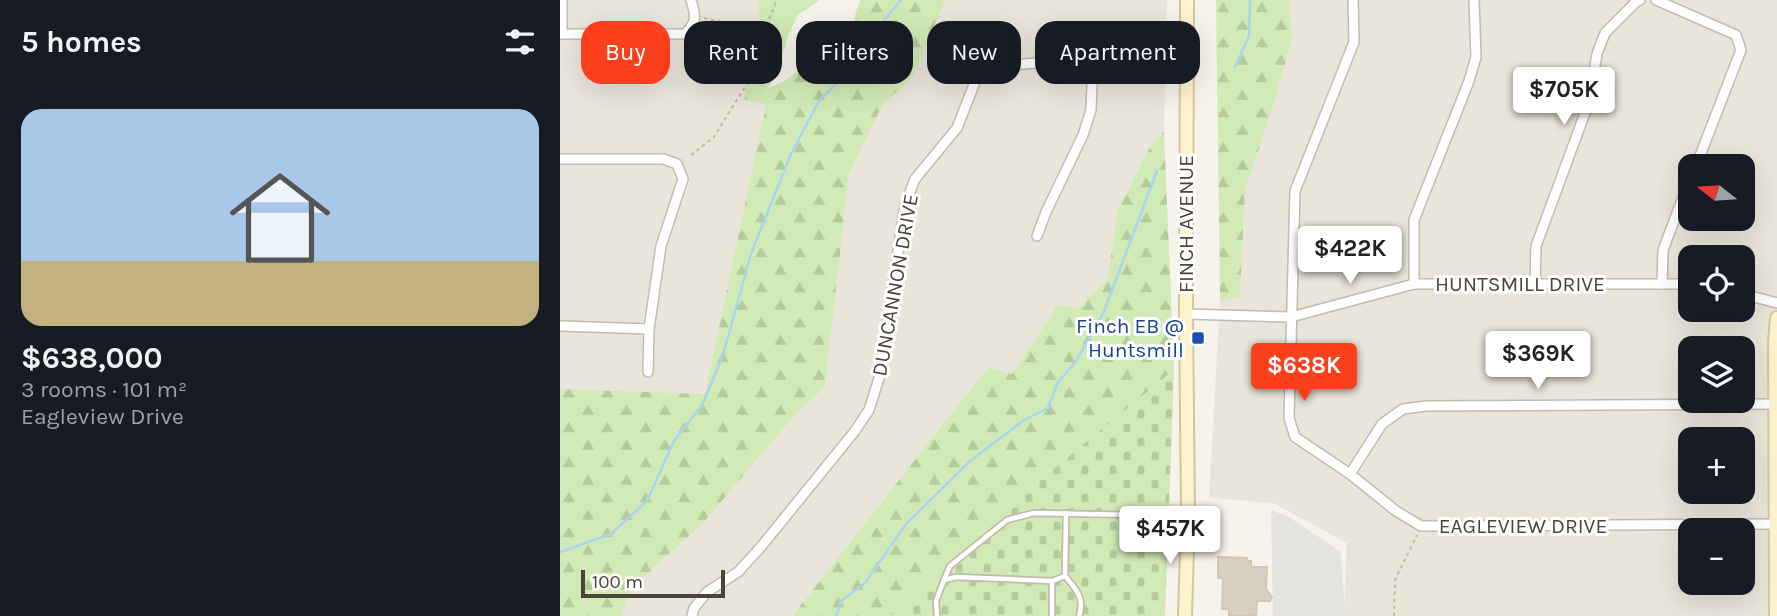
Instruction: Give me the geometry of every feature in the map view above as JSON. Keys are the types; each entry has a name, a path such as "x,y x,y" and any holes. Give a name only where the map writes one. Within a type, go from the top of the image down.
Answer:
{"main road":[{"name":"FINCH AVENUE","path":"1187,0 1187,21"},
{"name":"FINCH AVENUE","path":"1185,616 1188,516 1187,84"},
{"path":"1776,616 1777,318"}],"street":[{"path":"562,0 561,34 685,34 695,24 696,16 691,0"},
{"name":"EAGLEVIEW DRIVE","path":"1353,0 1354,42 1295,191 1289,418 1295,437 1350,474 1396,511 1422,526 1776,524"},
{"path":"1414,284 1414,220 1476,57 1474,0"},
{"path":"1535,285 1536,246 1588,105 1597,54 1605,33 1640,0"},
{"path":"1656,0 1736,35 1741,50 1701,154"},
{"name":"DUNCANNON DRIVE","path":"692,616 694,608 706,592 738,572 760,548 869,410 879,378 905,205 915,179 957,128 983,69 1035,64"},
{"path":"1037,236 1083,135 1091,110 1092,84"},
{"path":"560,159 663,159 677,164 683,179 661,246 649,329 648,372"},
{"path":"1662,284 1663,250 1678,211"},
{"name":"HUNTSMILL DRIVE","path":"1186,314 1291,317 1318,312 1414,284 1678,284"},
{"path":"1755,297 1777,303"},
{"path":"560,326 649,329"},
{"path":"1350,474 1382,424 1403,409 1426,406 1775,404"}],"lane":[{"path":"937,616 936,600 950,566 1007,520 1034,513 1188,516"},
{"path":"1066,513 1065,576 1079,592 1082,608 1079,616"},
{"path":"944,580 956,578 1052,581 1065,576"},
{"path":"1052,581 1052,616"}],"path":[{"path":"768,21 777,0"},
{"path":"696,16 719,21"},
{"path":"691,155 714,137 747,84"},
{"path":"1394,616 1395,580 1422,526"}],"shaded area":[{"path":"560,0 758,0 760,21 684,21 684,84 747,84 743,99 767,104 705,395 560,389"},
{"path":"1167,0 1167,21 1035,21 1035,84 1165,84 1164,132 1150,147 1118,209 1107,280 1078,308 1058,305 1012,374 988,367 792,616 621,616 627,598 637,583 703,523 794,416 825,387 849,174 883,104 905,84 913,84 913,76 927,43 927,84 1021,84 1021,21 936,21 945,1"},
{"path":"1289,0 1777,0 1777,616 1344,616 1347,543 1273,503 1209,498 1220,301 1240,297 1245,190 1292,39"},
{"path":"1271,510 1289,517 1341,552 1345,616 1273,616"}],"green space":[{"path":"758,0 820,0 798,15 782,57 782,21 760,21"},
{"path":"860,0 960,0 945,1 936,21 927,21 927,43 913,76 913,21 853,21"},
{"path":"1216,0 1289,0 1292,39 1245,190 1240,297 1220,301"},
{"path":"796,72 796,84 905,84 883,104 849,174 825,387 794,416 703,523 637,583 627,598 621,616 560,616 560,389 705,394 766,105 743,99 783,82"},
{"path":"747,84 770,84 765,91 743,99"},
{"path":"1164,132 1174,370 1001,512 888,616 792,616 988,367 1012,374 1058,305 1078,308 1107,280 1118,209 1150,147"},
{"path":"1174,370 1165,616 888,616 1001,512"}],"building":[{"path":"1218,557 1247,558 1247,561 1251,561 1251,567 1267,567 1266,589 1272,597 1270,601 1257,601 1256,616 1229,616 1229,609 1222,609 1223,578 1218,578"}],"waterway":[{"path":"560,552 611,534 647,501 674,441 702,405 723,355 751,254 791,154 819,101 859,61 868,40 901,0"},
{"path":"1235,67 1249,36 1250,0"},
{"path":"836,616 842,600 865,583 906,524 970,461 1024,420 1048,408 1057,384 1076,361 1103,314 1157,171"}],"place":[{"name":"Finch EB @ Huntsmill","path":"1198,338"}]}
